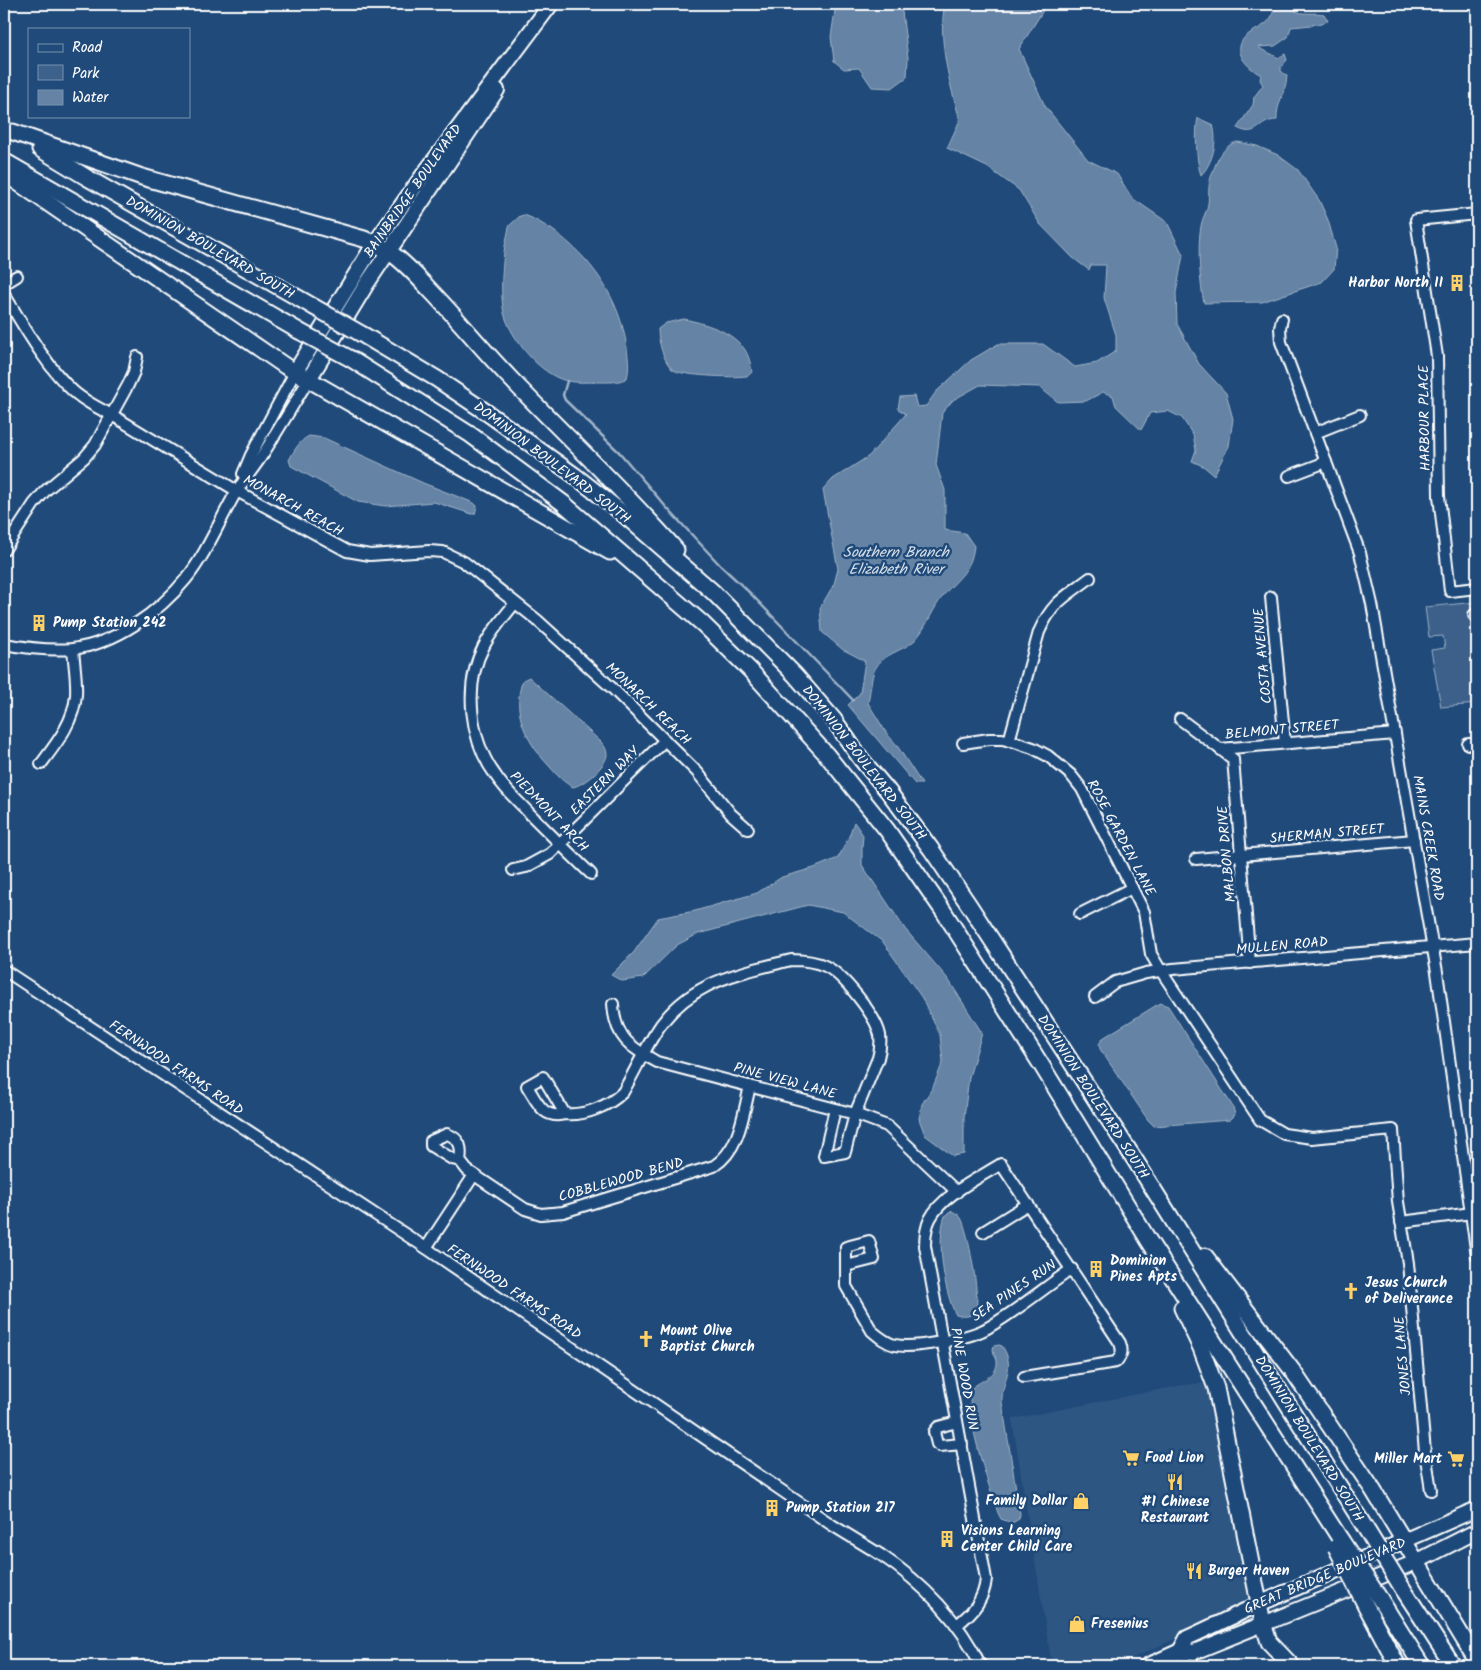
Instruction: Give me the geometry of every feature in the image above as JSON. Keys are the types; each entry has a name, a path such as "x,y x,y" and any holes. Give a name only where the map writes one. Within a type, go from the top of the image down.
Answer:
{"highway":[{"path":"8,129 142,177 375,243 389,251 439,300 509,378 571,439 664,536 714,592"},
{"name":"DOMINION BOULEVARD SOUTH","path":"8,129 86,177 437,379 526,440 621,512 714,592 765,644 834,720 861,759 893,798 969,905 1135,1160 1403,1590 1453,1666"},
{"name":"DOMINION BOULEVARD SOUTH","path":"4,161 350,359 426,405 510,463 563,503 704,624 787,710 826,754 887,830 944,912 1338,1542 1394,1620 1423,1666"},
{"path":"4,173 295,372 482,477 648,575"},
{"path":"1135,1160 1292,1370 1373,1490 1477,1661"},
{"path":"1149,1241 1201,1348 1216,1388 1263,1624 1269,1642 1292,1666"},
{"path":"1338,1542 1366,1606 1398,1666"}],"main road":[{"name":"BAINBRIDGE BOULEVARD","path":"295,372 375,243 551,4"},
{"name":"BAINBRIDGE BOULEVARD","path":"309,379 366,285 513,66 542,17"},
{"name":"GREAT BRIDGE BOULEVARD","path":"1180,1651 1187,1638 1259,1604 1477,1510"},
{"name":"GREAT BRIDGE BOULEVARD","path":"1147,1666 1180,1651 1194,1652 1416,1562 1477,1531"}],"street":[{"name":"HARBOUR PLACE","path":"1477,214 1416,220 1438,356 1439,496 1450,591 1477,588"},
{"path":"4,284 17,276"},
{"name":"MONARCH REACH","path":"4,294 57,375 79,396 91,405 112,415 237,491 347,551 370,555 429,551 449,555 470,567 536,620 613,689 698,772 731,814 748,829"},
{"name":"MAINS CREEK ROAD","path":"1282,319 1280,328 1281,342 1364,566 1372,604 1433,947 1477,1256"},
{"path":"4,550 44,491 84,458 96,445 128,385 134,372 137,357"},
{"path":"237,491 251,455 295,372"},
{"path":"4,644 23,648 73,648 97,642 128,629 149,615 186,578 203,553 237,491 260,458 309,379"},
{"path":"1315,433 1360,416"},
{"path":"1289,476 1326,462"},
{"path":"1009,741 1039,632 1046,615 1054,604 1090,578"},
{"name":"COSTA AVENUE","path":"1271,597 1285,743"},
{"name":"PIEDMONT ARCH","path":"515,603 492,631 480,656 472,696 473,721 486,760 495,776 508,792 591,874"},
{"path":"41,764 61,737 74,704 76,685 73,648"},
{"name":"BELMONT STREET","path":"1180,719 1220,749 1395,734"},
{"name":"ROSE GARDEN LANE","path":"963,743 990,739 1009,741 1033,748 1048,756 1071,775 1082,789 1144,912 1151,954 1260,1120 1284,1134 1312,1138 1393,1130"},
{"name":"EASTERN WAY","path":"513,870 526,867 538,861 560,844 665,740"},
{"name":"MALBON DRIVE","path":"1220,749 1233,759 1250,963"},
{"name":"SHERMAN STREET","path":"1196,860 1414,840"},
{"path":"1080,914 1132,888"},
{"name":"MULLEN ROAD","path":"1095,997 1114,982 1161,971 1477,943"},
{"path":"565,1114 573,1115 603,1106 623,1092 654,1035 672,1011 684,1000 710,983 791,960 815,962 844,978 876,1024 880,1034 878,1058 855,1114 845,1152 824,1156 835,1109"},
{"name":"FERNWOOD FARMS ROAD","path":"4,970 426,1248 840,1530 882,1556 923,1588 957,1625 981,1666"},
{"name":"PINE VIEW LANE","path":"613,1004 616,1026 622,1037 635,1050 657,1062 855,1114 887,1126 957,1192"},
{"name":"COBBLEWOOD BEND","path":"460,1161 474,1175 535,1214 563,1212 710,1168 722,1161 733,1148 750,1086"},
{"name":"JONES LANE","path":"1393,1130 1398,1202 1408,1263 1425,1452 1432,1490"},
{"name":"PINE WOOD RUN","path":"957,1625 968,1617 980,1603 986,1579 925,1246 925,1234 930,1218 946,1199 1002,1164 1028,1204"},
{"path":"426,1248 474,1175"},
{"path":"983,1232 1028,1204 1120,1343 1122,1350 1121,1357 1116,1362 1024,1377"},
{"path":"1401,1222 1472,1213"},
{"name":"SEA PINES RUN","path":"846,1266 846,1286 868,1325 878,1337 889,1343 903,1346 917,1346 965,1337 989,1328 1072,1269"},
{"path":"958,1422 938,1427 934,1432 937,1444 940,1446 962,1444"},
{"path":"1180,1651 1187,1666"}],"shaded area":[{"path":"1206,1383 1226,1475 1250,1605 1115,1666 1052,1666 1012,1419 1183,1385"}],"green space":[{"path":"1477,602 1477,704 1441,707 1431,650 1445,648 1443,636 1429,637 1425,607"}],"water":[{"path":"836,4 901,4 908,58 907,77 892,88 872,87 859,68 844,69 834,61 831,37"},
{"name":"Southern Branch Elizabeth River","path":"945,4 1047,4 1019,49 1045,106 1088,160 1117,174 1132,198 1167,222 1183,255 1176,293 1177,324 1199,364 1226,393 1233,419 1229,446 1214,475 1203,466 1192,461 1196,450 1193,435 1182,418 1168,411 1150,413 1141,430 1116,406 1113,396 1103,392 1086,401 1058,402 1039,387 980,385 953,400 942,413 936,465 945,490 945,530 965,533 974,546 970,563 940,600 915,640 883,659 875,669 872,676 868,703 922,784 915,784 848,705 860,693 865,661 842,649 822,632 820,608 834,584 838,569 823,490 833,479 869,456 906,414 898,409 900,397 914,396 917,407 926,406 936,392 971,360 998,344 1043,344 1075,367 1097,363 1116,351 1116,335 1104,298 1106,265 1091,265 1089,270 1073,258 1040,224 1019,190 987,167 947,148 960,120 949,77 944,47 943,18"},
{"path":"1275,4 1299,4 1296,6 1295,11 1324,14 1328,21 1291,27 1288,37 1275,46 1258,47 1278,58 1285,54 1287,60 1281,67 1281,71 1287,76 1286,82 1278,109 1277,120 1266,123 1254,130 1244,131 1237,128 1253,105 1254,97 1263,85 1260,80 1261,75 1247,64 1240,54 1241,43 1245,37 1268,22 1272,16"},
{"path":"1198,118 1213,125 1215,138 1215,145 1209,164 1201,175 1196,146"},
{"path":"1238,142 1257,146 1278,155 1298,170 1319,200 1328,220 1336,248 1334,269 1322,282 1262,302 1204,303 1200,275 1199,243 1202,223 1207,210 1210,180 1217,161 1224,151 1228,146"},
{"path":"524,215 535,219 565,240 579,252 601,280 618,312 623,330 628,359 627,378 613,382 567,381 547,372 537,364 513,334 504,313 502,299 503,259 509,226 520,216"},
{"path":"684,319 723,331 737,340 746,351 752,372 749,375 740,377 719,377 695,375 672,369 666,361 662,350 658,329 666,323"},
{"path":"309,436 324,438 423,483 474,503 477,506 475,514 434,502 385,506 358,502 291,466 289,460 293,453 300,443"},
{"path":"529,677 600,741 606,749 607,755 603,764 594,774 578,786 573,787 555,773 528,738 523,727 520,716 520,692 523,680"},
{"path":"854,822 863,835 862,865 905,929 948,979 982,1033 969,1077 964,1117 964,1154 953,1156 925,1135 919,1119 922,1104 933,1087 943,1062 940,1035 922,998 883,942 843,912 808,905 698,934 677,945 643,978 622,981 611,975 634,952 658,918 695,911 757,893 782,877 814,868 838,858"},
{"path":"1160,1003 1168,1006 1233,1107 1235,1115 1230,1120 1154,1126 1100,1049 1099,1044 1103,1038"},
{"path":"952,1211 960,1217 964,1225 975,1278 976,1309 968,1316 956,1315 945,1280 941,1252 942,1226 945,1216"},
{"path":"994,1346 1002,1346 1008,1361 1002,1402 1020,1514 1019,1519 1012,1523 1001,1519 998,1513 983,1468 971,1414 970,1399 972,1388 995,1371 997,1361 993,1349"}],"waterway":[{"path":"567,381 563,395 565,400 620,453 666,507 720,565 750,593 853,700"}],"place":[{"name":"Harbor North II","path":"1457,283"},
{"name":"Pump Station 242","path":"39,623"},
{"name":"Dominion Pines Apts","path":"1096,1269"},
{"name":"Jesus Church of Deliverance","path":"1351,1291"},
{"name":"Mount Olive Baptist Church","path":"646,1339"},
{"name":"Food Lion","path":"1131,1458"},
{"name":"Miller Mart","path":"1456,1459"},
{"name":"#1 Chinese Restaurant","path":"1175,1482"},
{"name":"Family Dollar","path":"1081,1501"},
{"name":"Pump Station 217","path":"772,1508"},
{"name":"Visions Learning Center Child Care","path":"947,1539"},
{"name":"Burger Haven","path":"1194,1571"},
{"name":"Fresenius","path":"1077,1624"}]}
